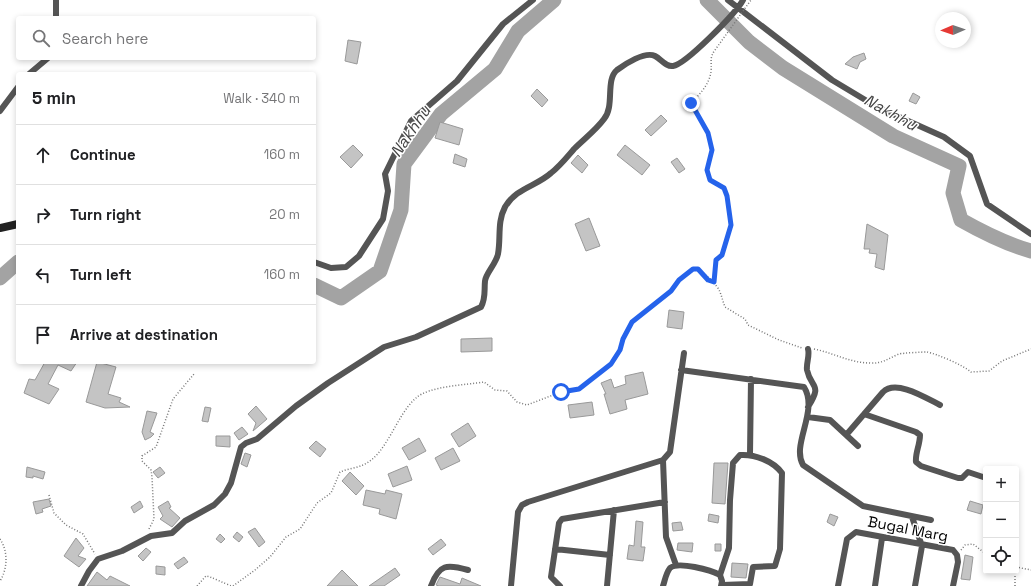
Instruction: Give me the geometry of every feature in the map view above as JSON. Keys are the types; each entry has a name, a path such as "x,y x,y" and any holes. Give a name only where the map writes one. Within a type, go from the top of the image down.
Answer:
{"street":[{"path":"56,0 56,16"},
{"path":"316,263 331,268 346,267 359,256 383,219 388,191 385,174 411,121 457,81 502,24 533,0"},
{"path":"728,0 737,10 832,80 877,107 944,137 970,156 987,204 1031,234"},
{"path":"81,586 89,571 98,559 122,551 151,536 172,533 185,521 214,505 225,494 231,483 241,448 246,442 257,439 296,406 328,382 384,347 416,337 481,307 486,291 486,278 492,270 498,254 499,225 506,206 526,187 551,174 605,119 610,104 612,76 616,71 641,57 648,55 654,56 669,66 677,65 711,37 737,10 743,0"},
{"path":"31,72 46,60"},
{"path":"0,111 16,90"},
{"path":"0,228 16,224"},
{"path":"808,349 810,356 806,365 807,372 816,386 815,396 808,407"},
{"path":"511,586 518,512 522,505 664,460 670,452 684,353"},
{"path":"681,370 804,387 807,391 808,417 800,454 803,465 863,506 932,520"},
{"path":"750,454 751,379"},
{"path":"847,434 886,389 895,386 940,405"},
{"path":"864,414 916,432 920,435 920,444 916,462 921,466 958,478 962,478 968,472 983,477"},
{"path":"808,417 830,420 847,434 858,446"},
{"path":"750,454 760,457 782,473 780,550 775,566 753,567 750,584 722,586 720,574 728,548 730,500 734,463 736,458 740,455 750,454"},
{"path":"664,460 666,537 676,565"},
{"path":"560,586 551,577 559,523 562,519 665,502"},
{"path":"607,586 614,510"},
{"path":"912,517 922,546 915,586"},
{"name":"Bugal Marg","path":"838,586 847,539 851,534 856,532 922,546 953,550 957,554 958,562 953,586"},
{"path":"875,586 882,538"},
{"path":"555,549 610,555"},
{"path":"663,586 666,575 671,567 676,565 703,568 720,574"},
{"path":"431,586 435,574 441,568 454,566 468,570"}],"path":[{"path":"751,0 710,57 711,72 702,92 691,103 708,133 712,150 707,170 710,180 724,188 730,211 731,225 722,255 716,260 714,282 720,292 725,307 745,319 748,325 779,340 808,349 833,354 856,363 887,361 900,354 927,352 963,365 971,372 988,371 1002,361 1031,349"},
{"path":"197,586 206,576 210,576 217,582 232,586 255,570 270,557 286,537 300,529 317,503 330,493 340,472 364,465 379,452 400,417 416,397 430,391 484,382 495,390 507,392 516,402 527,405 561,392 579,389 611,364 620,350 623,339 632,322 671,291 679,280 693,269 698,269 708,280 714,282"},
{"path":"139,541 154,520 151,470 142,461 142,456 156,448 173,399 194,374"},
{"path":"50,495 54,513 66,525 83,534 98,559"},
{"path":"0,539 5,552 6,566 0,581"},
{"path":"957,554 965,545 973,544 983,552"},
{"path":"1019,567 1031,570"},
{"path":"1015,586 1016,574"}],"building":[{"path":"348,40 361,42 357,64 345,61"},
{"path":"864,53 866,59 860,62 857,69 845,64 853,57"},
{"path":"537,89 548,100 542,107 531,96"},
{"path":"913,93 920,97 916,104 909,101"},
{"path":"661,115 667,121 651,136 645,130"},
{"path":"440,122 463,129 459,145 435,138"},
{"path":"353,145 363,155 351,168 340,157"},
{"path":"625,145 650,165 642,175 617,155"},
{"path":"455,154 467,159 465,167 453,163"},
{"path":"578,155 588,165 582,173 571,163"},
{"path":"677,158 685,169 679,173 671,162"},
{"path":"589,218 600,246 586,251 575,224"},
{"path":"867,224 888,235 884,270 875,267 877,254 869,253 870,249 864,249"},
{"path":"669,310 684,312 682,329 667,327"},
{"path":"492,338 492,351 461,352 461,339"},
{"path":"44,364 76,364 71,371 58,365 48,384 59,389 49,404 24,393 29,379 35,380"},
{"path":"96,364 105,364 116,367 108,394 121,398 119,402 130,407 105,408 86,402"},
{"path":"643,372 648,394 625,400 627,409 610,414 604,394 606,394 601,383 611,379 614,388 626,384 625,376"},
{"path":"592,402 594,415 570,418 568,405"},
{"path":"256,406 267,419 253,431 256,423 248,414"},
{"path":"205,407 211,408 208,422 202,421"},
{"path":"147,411 157,413 150,432 154,434 145,440 142,432"},
{"path":"468,423 476,436 459,447 451,434"},
{"path":"242,427 248,434 239,440 234,433"},
{"path":"216,436 230,436 230,447 216,446"},
{"path":"419,438 426,451 409,460 402,448"},
{"path":"316,441 326,449 320,457 309,448"},
{"path":"453,448 460,461 441,470 435,458"},
{"path":"245,453 251,455 247,467 241,464"},
{"path":"714,463 728,463 725,504 712,503"},
{"path":"407,466 412,480 393,487 388,474"},
{"path":"27,467 45,472 43,479 33,476 33,478 26,477"},
{"path":"160,467 165,473 158,478 153,472"},
{"path":"350,472 364,486 356,495 342,481"},
{"path":"366,490 385,494 386,490 402,494 396,519 379,514 380,509 363,505"},
{"path":"49,499 51,506 42,509 43,512 36,514 33,502"},
{"path":"140,501 143,507 134,513 131,507"},
{"path":"168,501 171,507 169,508 180,518 172,527 160,519 163,516 158,507"},
{"path":"970,501 983,505 981,514 967,510"},
{"path":"709,514 719,516 718,523 708,521"},
{"path":"830,514 838,517 834,526 827,522"},
{"path":"636,521 643,522 641,547 645,547 643,561 627,559 629,545 634,546"},
{"path":"681,522 683,530 673,531 672,523"},
{"path":"255,528 265,542 259,547 248,532"},
{"path":"237,532 243,537 239,542 233,537"},
{"path":"220,534 225,539 221,543 216,539"},
{"path":"76,538 84,548 78,556 86,559 79,567 64,556"},
{"path":"441,539 446,545 433,555 428,549"},
{"path":"678,543 693,543 692,552 677,550"},
{"path":"715,544 721,544 721,551 715,551"},
{"path":"146,548 151,552 143,561 138,556"},
{"path":"965,555 973,557 970,580 961,579"},
{"path":"184,557 188,562 178,569 174,564"},
{"path":"732,563 748,564 746,578 731,577"},
{"path":"156,566 165,567 165,575 156,574"},
{"path":"395,568 400,575 384,586 369,586"},
{"path":"342,570 358,586 327,586"},
{"path":"97,572 107,580 110,576 130,586 87,586"},
{"path":"440,577 460,584 462,578 481,586 439,586 436,585"}],"waterway":[{"name":"Nakhhu","path":"316,286 341,298 380,271 401,210 404,164 441,114 495,69 518,31 554,0"},
{"name":"Nakhhu","path":"707,0 749,42 783,68 893,136 959,166 953,193 961,220 995,238 1031,251"},
{"name":"Nakhhu","path":"0,278 16,264"}],"route":[{"path":"561,392 579,389 611,364 620,350 623,339 632,322 671,291 679,280 693,269 698,269 704,272 708,280 714,282 716,260 722,255 731,225 730,211 724,188 710,180 707,170 712,150 708,133 691,103"}]}
